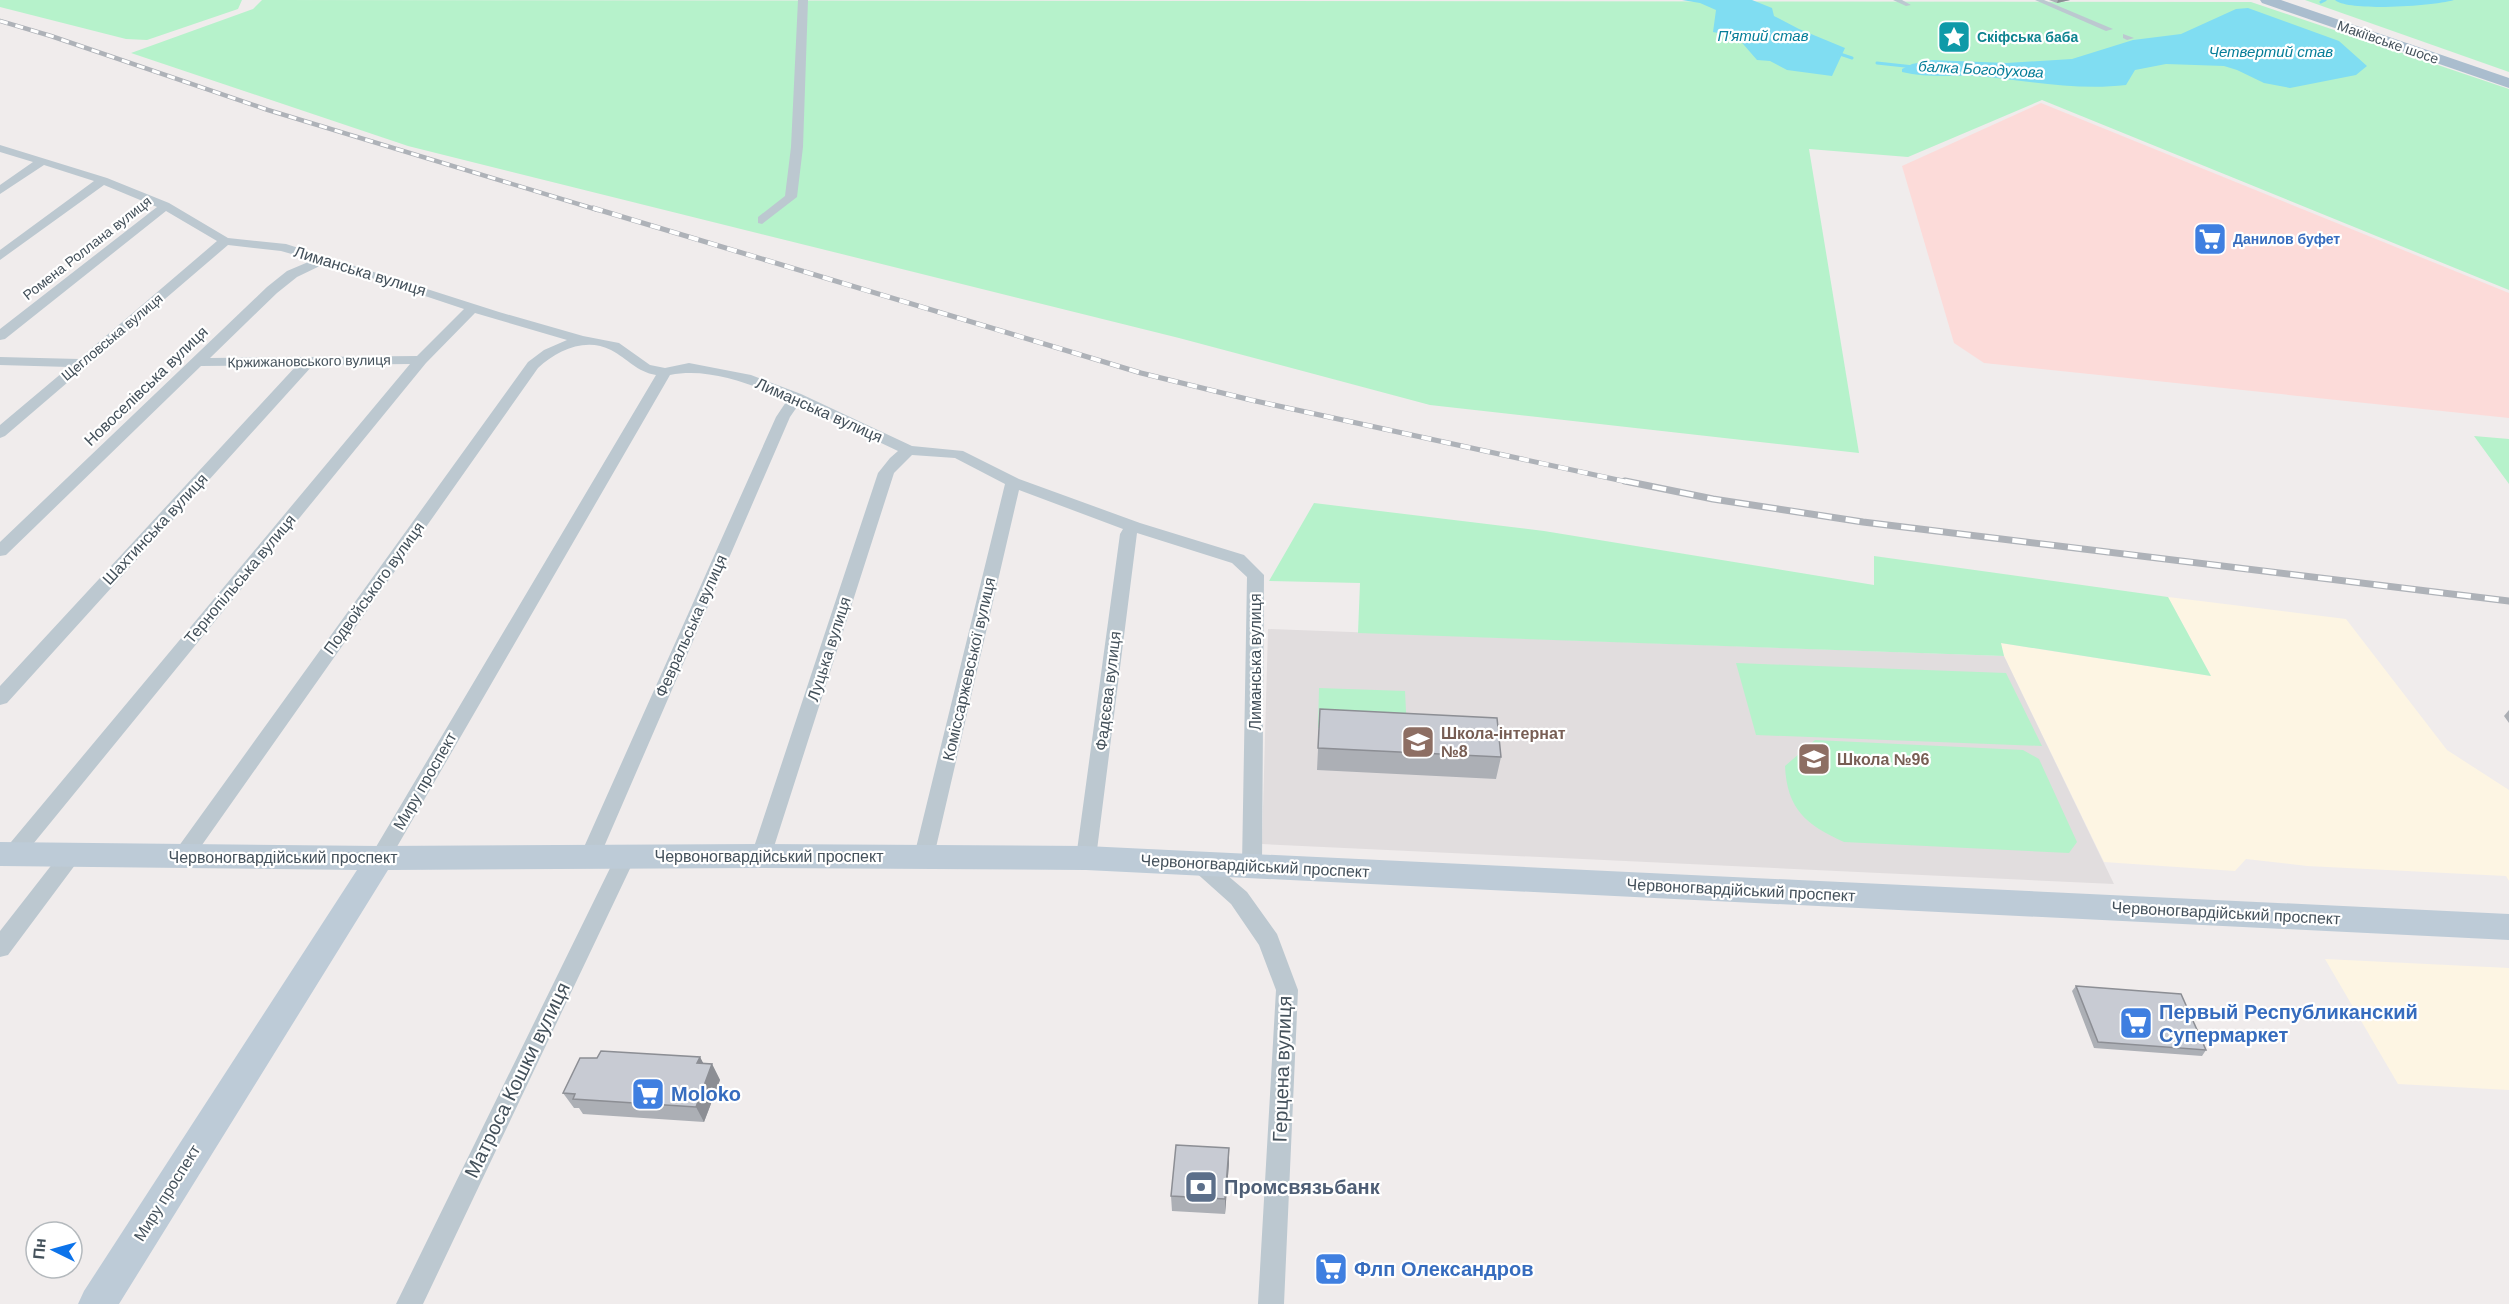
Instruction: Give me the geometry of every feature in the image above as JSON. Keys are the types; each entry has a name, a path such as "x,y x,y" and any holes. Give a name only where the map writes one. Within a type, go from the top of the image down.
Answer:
{"main road":[{"name":"Макіївське шосе","path":"2267,0 2509,83"},
{"name":"Макіївське шосе","path":"2288,0 2509,76"},
{"name":"Червоногвардійський проспект","path":"6,854 380,858 590,856 1086,858 2509,927"},
{"name":"Миру проспект","path":"97,1304 380,858"}],"street":[{"path":"762,220 791,197 797,147 803,0"},
{"path":"1896,0 1908,5"},
{"path":"2038,0 2111,30"},
{"name":"Лиманська вулиця","path":"0,148 102,180 165,206 225,241 274,246 325,259 473,308 581,340 614,346 646,369 665,372 689,367 746,378 796,397 909,450 958,454 1012,482 1134,527 1238,559 1256,575 1252,865"},
{"path":"0,190 41,162"},
{"path":"0,256 102,180"},
{"name":"Ромена Роллана вулиця","path":"0,336 165,206"},
{"name":"Щегловська вулиця","path":"0,433 225,241"},
{"name":"Новоселівська вулиця","path":"0,551 196,362 292,274 325,259"},
{"name":"Тернопільська вулиця","path":"6,854 421,360 473,308"},
{"name":"Подвойського вулиця","path":"183,856 533,365 543,355 557,347 581,340"},
{"name":"Кржижановського вулиця","path":"196,362 421,360"},
{"path":"0,361 81,363"},
{"name":"Шахтинська вулиця","path":"0,698 309,361"},
{"name":"Миру проспект","path":"380,858 665,372"},
{"name":"Февральська вулиця","path":"590,856 783,417 796,397"},
{"name":"Луцька вулиця","path":"761,856 886,473 895,460 909,450"},
{"name":"Коміссаржевської вулиця","path":"924,856 1012,482"},
{"name":"Фадєєва вулиця","path":"1086,858 1128,534 1134,527"},
{"path":"0,948 71,855"},
{"name":"Матроса Кошки вулиця","path":"409,1304 626,856"},
{"name":"Герцена вулиця","path":"1200,864 1239,898 1269,940 1287,990 1271,1304"}],"shaded area":[{"path":"2041,103 2509,293 2509,418 1984,363 1954,343 1902,166"},
{"path":"2168,597 2346,619 2447,750 2509,790 2509,881 2506,876 2307,866 2246,859 2235,871 2104,862 2004,656 2000,643 2211,676"},
{"name":"Школа №96","path":"1268,629 2004,656 2114,884 1262,844"},
{"path":"2325,959 2509,968 2509,1090 2398,1084"}],"green space":[{"path":"0,0 242,0 238,9 147,40 126,39 0,7"},
{"path":"262,0 2251,2 2509,89 2509,290 2042,100 1908,157 1809,149 1859,453 1430,405 1179,338 408,146 131,53 253,9"},
{"path":"2305,0 2509,0 2509,72"},
{"path":"2474,436 2509,439 2509,484"},
{"path":"1314,503 1544,531 1874,585 1874,556 2168,597 2211,676 2001,643 2004,656 1358,633 1360,583 1269,581"},
{"path":"1736,663 2006,673 2042,746 1756,735"},
{"path":"1319,688 1405,691 1407,731 1318,728"},
{"path":"1815,740 2023,750 2039,759 2077,842 2069,853 1844,842 1809,822 1801,814 1790,794 1785,766"}],"water":[{"name":"П'ятий став","path":"1682,0 1752,0 1772,8 1774,16 1799,29 1845,48 1832,76 1787,70 1770,61 1757,60 1737,37 1713,32 1716,10 1700,3"},
{"path":"2335,0 2454,0 2411,6 2373,7 2343,4"},
{"name":"Четвертий став","path":"2248,8 2339,41 2367,66 2356,75 2290,88 2264,83 2224,66 2166,64 2135,70 2126,85 2088,87 1975,76 1929,76 1902,72 1902,69 1912,64 1932,60 2006,63 2072,59 2133,40 2181,34 2236,9"}],"building":[{"path":"1320,709 1497,718 1501,757 1318,748"},
{"name":"Первый Республиканский Супермаркет","path":"2076,986 2181,994 2206,1050 2098,1042"},
{"name":"Moloko","path":"601,1051 700,1057 697,1063 712,1064 696,1107 573,1099 575,1094 563,1093 580,1058 597,1058"},
{"name":"Промсвязьбанк","path":"1176,1145 1229,1148 1225,1199 1171,1196"}],"waterway":[{"name":"балка Богодухова","path":"2321,2 2325,0"},
{"name":"балка Богодухова","path":"1837,53 1852,58"},
{"name":"балка Богодухова","path":"1877,63 1914,67"}],"railway":[{"path":"0,21 51,36 268,110 598,210"},
{"path":"593,208 1141,373 1251,400 1632,483"},
{"path":"1625,481 1713,499 1863,522 2509,601"}],"place":[{"name":"Скіфська баба","path":"1954,37"},
{"name":"Данилов буфет","path":"2210,239"},
{"name":"Школа-інтернат №8","path":"1418,742"},
{"name":"Школа №96","path":"1814,759"},
{"name":"Первый Республиканский Супермаркет","path":"2136,1023"},
{"name":"Moloko","path":"648,1094"},
{"name":"Промсвязьбанк","path":"1201,1187"},
{"name":"Флп Олександров","path":"1331,1269"}]}
